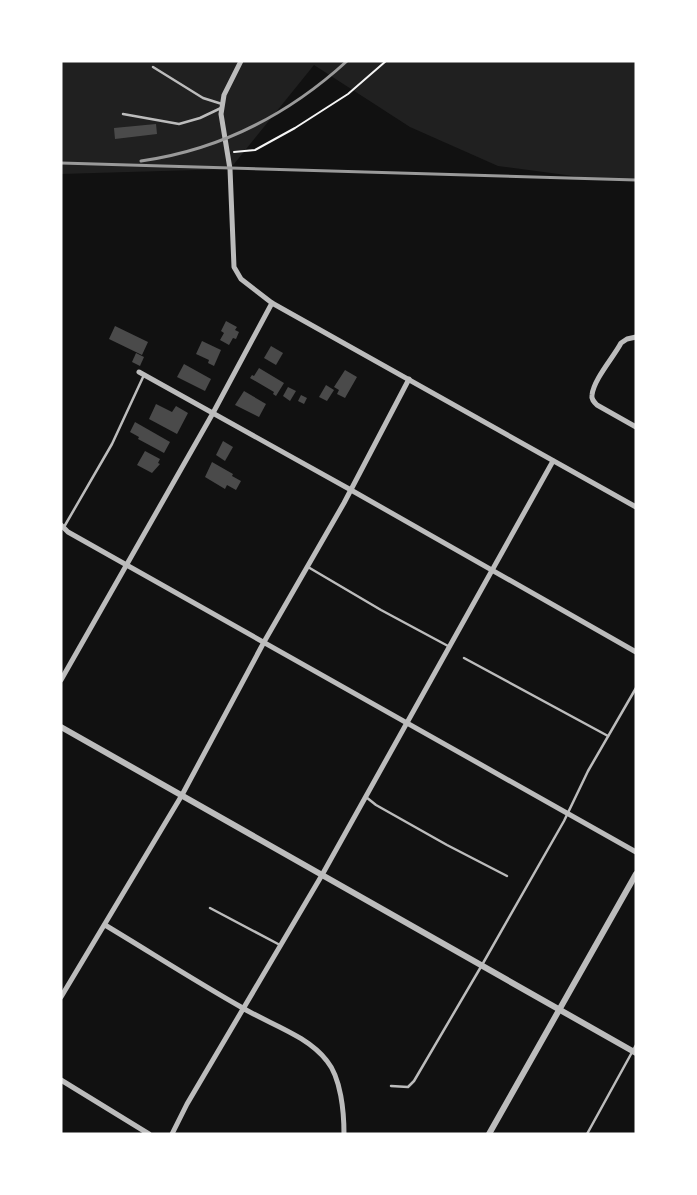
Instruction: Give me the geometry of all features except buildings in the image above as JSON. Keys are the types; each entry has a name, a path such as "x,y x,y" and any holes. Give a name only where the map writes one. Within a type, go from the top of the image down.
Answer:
{"street":[{"path":"241,61 224,95 221,106 230,169 234,267 241,280 272,303 636,507"},
{"path":"61,680 213,413 272,303"},
{"path":"636,337 626,338 621,343 592,395 593,401 597,405 636,427"},
{"path":"139,372 352,490 636,652"},
{"path":"61,997 182,795 306,566 352,490 410,380"},
{"path":"172,1134 187,1104 322,875 406,722 416,709 448,646 554,460"},
{"path":"62,526 68,532 127,566 636,852"},
{"path":"61,727 559,1009 635,1049"},
{"path":"489,1134 636,874"},
{"path":"104,925 243,1008 307,1042 328,1062 335,1075 341,1099 344,1134"},
{"path":"61,1080 149,1134"}],"lane":[{"path":"153,66 203,98 221,106"},
{"path":"123,114 179,124 200,118 221,106"},
{"path":"62,526 112,444 144,375"},
{"path":"306,566 380,610 448,646"},
{"path":"464,658 608,736"},
{"path":"390,1086 408,1087 414,1081 568,813 608,736 636,688"},
{"path":"366,797 376,805 447,845 507,876"},
{"path":"210,908 280,945"},
{"path":"587,1134 635,1049"}],"path":[{"path":"227,152 254,150 294,128 348,94 386,61"}],"shaded area":[{"path":"61,61 636,61 636,180 596,179 498,166 410,127 314,65 230,169 61,174"}],"railway":[{"path":"141,161 170,156 198,148 252,127 301,97 347,61"},
{"path":"61,163 636,180"}]}
